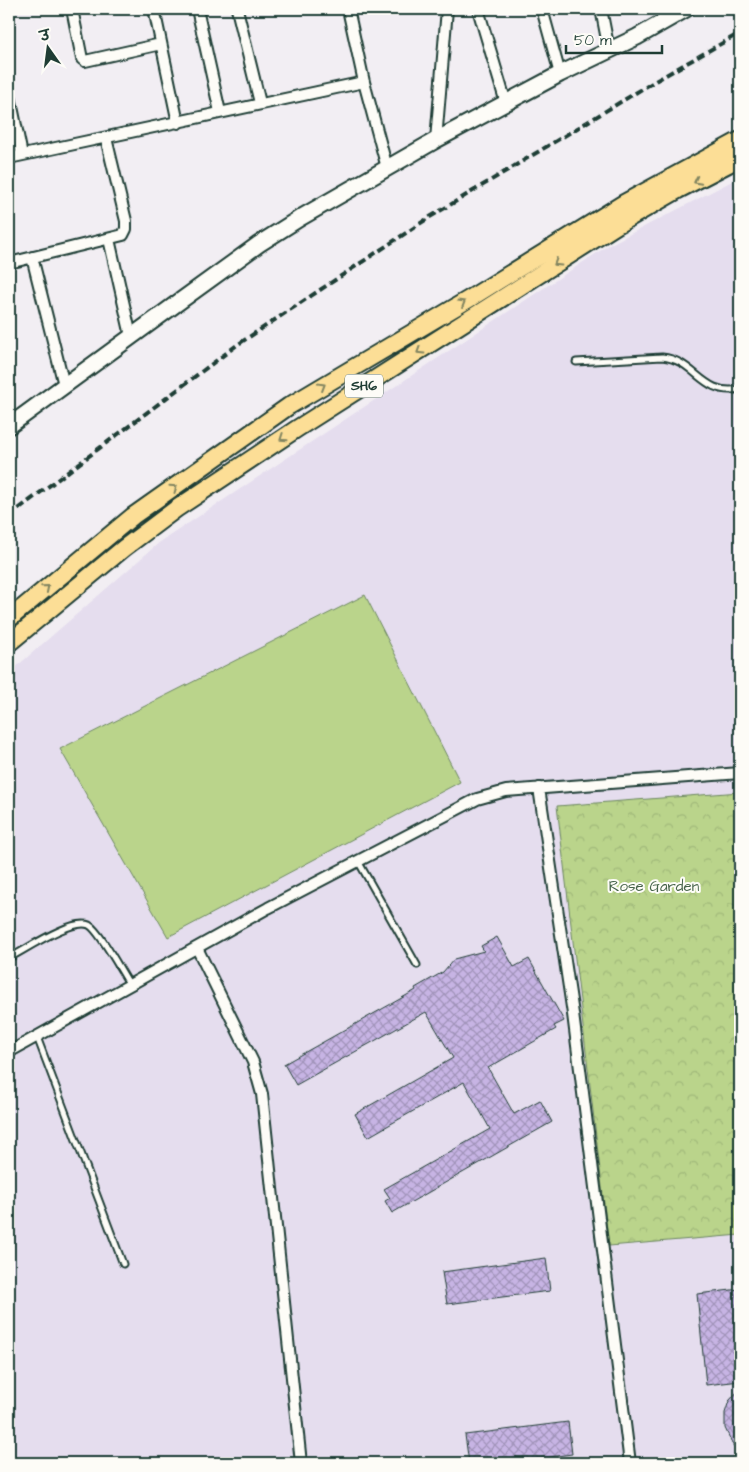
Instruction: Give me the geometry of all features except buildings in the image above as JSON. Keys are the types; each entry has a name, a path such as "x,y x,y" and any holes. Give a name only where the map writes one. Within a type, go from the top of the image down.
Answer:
{"main road":[{"name":"SH6","path":"9,619 134,516 289,406 469,299 624,203 740,140"},
{"name":"SH6","path":"9,644 124,548 184,503 617,225 678,190 740,158"}],"street":[{"path":"72,9 82,59 85,61 161,44"},
{"path":"154,9 178,123"},
{"path":"198,9 220,112"},
{"path":"237,9 260,103"},
{"path":"348,9 364,82 387,168"},
{"path":"436,140 447,9"},
{"path":"478,9 506,103"},
{"path":"542,9 560,74"},
{"path":"602,9 608,50"},
{"path":"9,426 259,244 300,218 436,140 608,50 663,16 686,9"},
{"path":"9,158 364,82"},
{"path":"9,92 22,155"},
{"path":"9,263 123,235 126,229 126,221 106,138"},
{"path":"109,239 131,336"},
{"path":"32,258 64,385"},
{"path":"9,1052 268,908 477,799 506,791 740,773"},
{"path":"539,788 573,1014 630,1463"},
{"path":"197,948 253,1062 262,1094 301,1463"}],"lane":[{"path":"576,362 673,358 684,364 710,386 727,390 740,389"},
{"path":"358,861 417,965"},
{"path":"9,958 66,928 81,923 90,926 98,934 130,985"},
{"path":"37,1037 123,1264"}],"shaded area":[{"path":"740,177 740,1463 9,1463 9,673 160,542 609,245"}],"green space":[{"path":"365,595 460,782 168,937 60,749"},
{"name":"Rose Garden","path":"740,792 740,1235 609,1246 557,806"}],"railway":[{"path":"9,516 237,345 430,217 657,80 740,33"}]}
